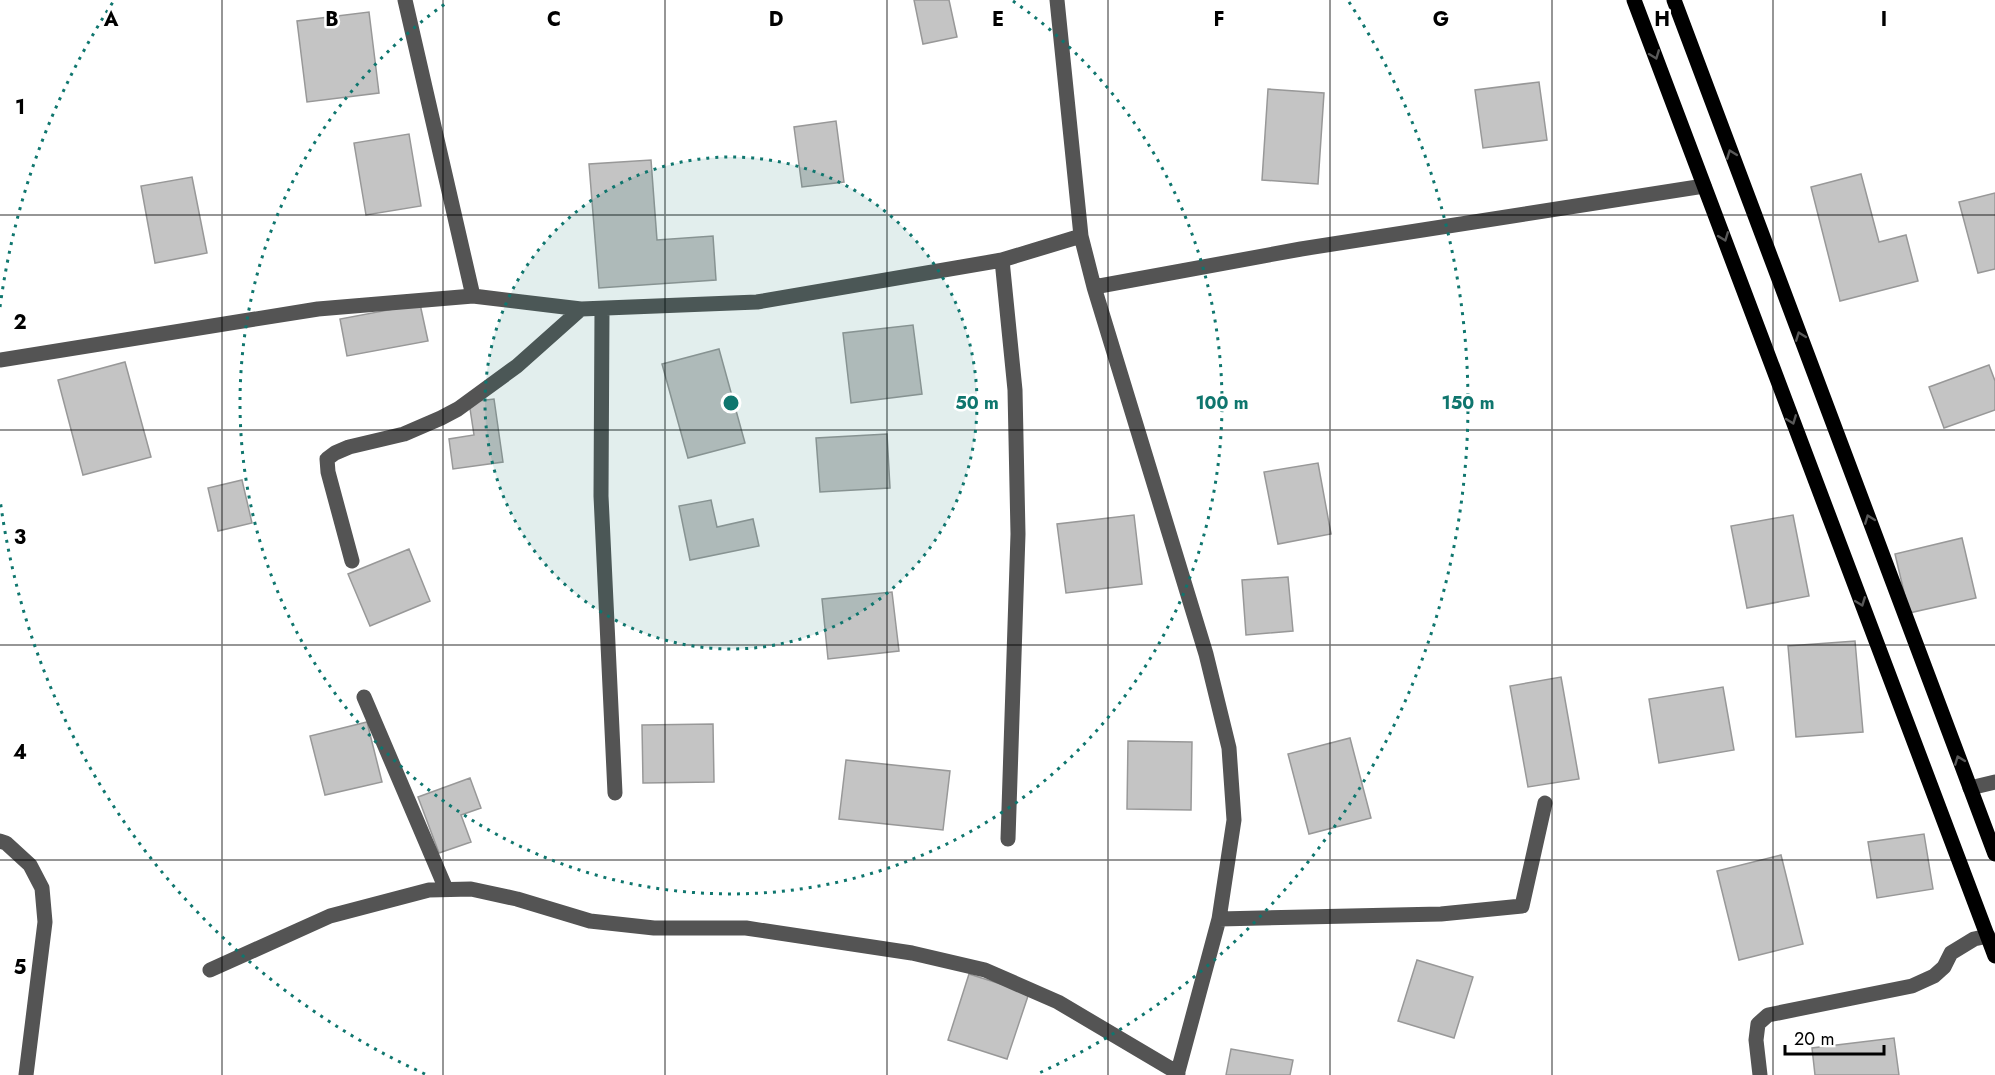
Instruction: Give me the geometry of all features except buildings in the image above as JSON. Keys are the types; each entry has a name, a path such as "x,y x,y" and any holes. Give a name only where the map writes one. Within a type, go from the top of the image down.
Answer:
{"main road":[{"path":"1634,0 1995,956"},
{"path":"1674,0 1995,854"}],"street":[{"path":"405,0 473,296"},
{"path":"210,970 330,915 429,890 471,889 517,899 590,921 654,928 746,928 912,953 986,970 1058,1002 1178,1074 1219,919 1234,820 1229,748 1200,632 1094,287 1081,236 1057,0"},
{"path":"1094,287 1301,249 1704,186"},
{"path":"0,360 318,309 473,296 581,309 757,302 1002,260 1081,236"},
{"path":"1002,260 1015,390 1018,534 1008,839"},
{"path":"352,561 328,472 327,459 349,447 404,434 458,409 517,366 581,309"},
{"path":"602,309 601,496 615,793"},
{"path":"364,697 446,889"},
{"path":"1970,789 1995,782"},
{"path":"1219,919 1441,914 1522,906 1545,803"},
{"path":"0,841 6,843 30,865 42,888 45,922 26,1075"},
{"path":"1760,1075 1756,1040 1758,1024 1768,1015 1912,986 1934,976 1944,967 1951,953 1974,939 1988,936"}]}
